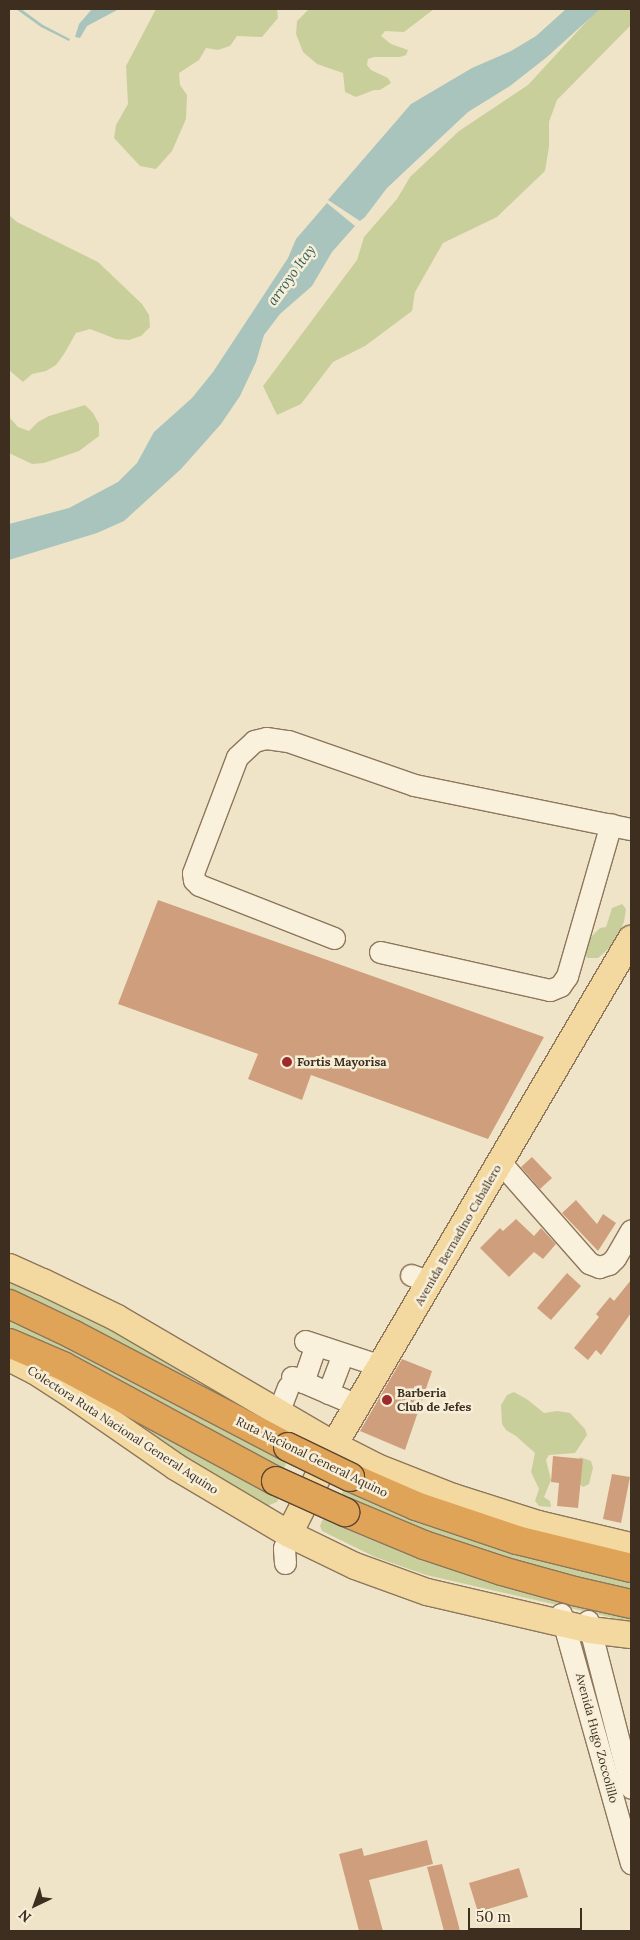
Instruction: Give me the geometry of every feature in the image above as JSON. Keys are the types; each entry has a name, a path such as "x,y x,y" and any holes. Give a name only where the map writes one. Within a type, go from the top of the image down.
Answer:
{"highway":[{"name":"Ruta Nacional General Aquino","path":"9,1304 72,1334 288,1447 416,1506 517,1540 631,1568"},
{"path":"9,1343 63,1366 276,1480 345,1512 424,1544 502,1570 574,1591 631,1604"}],"main road":[{"name":"Avenida Bernadino Caballero","path":"285,1545 353,1403 421,1278 500,1162 631,939"},
{"path":"9,1268 44,1282 117,1318 278,1413 377,1467 453,1497 538,1524 631,1546"},
{"name":"Colectora Ruta Nacional General Aquino","path":"9,1358 35,1371 75,1397 285,1545 369,1560 452,1587 576,1622 631,1635"},
{"name":"Colectora Ruta Nacional General Aquino","path":"576,1622 631,1628"}],"street":[{"path":"334,938 199,885 194,880 193,873 237,757 254,741 266,738 288,741 414,785 631,828"},
{"path":"380,952 550,990 560,986 567,976 610,824"},
{"path":"500,1162 589,1263 599,1267 609,1264 631,1230"},
{"path":"278,1413 294,1382 310,1343 375,1364"},
{"path":"328,1393 343,1354"},
{"path":"294,1382 353,1403"},
{"name":"Avenida Hugo Zoccolillo","path":"576,1622 602,1716 628,1839 631,1863"},
{"name":"Avenida Hugo Zoccolillo","path":"602,1716 631,1788"}],"green space":[{"path":"156,9 277,9 278,18 262,37 237,36 230,46 218,50 206,48 199,60 179,73 180,85 187,95 186,119 172,151 156,169 140,166 114,138 116,125 128,104 126,66"},
{"path":"309,9 434,9 404,32 385,31 381,36 391,44 408,50 406,55 368,59 367,65 371,70 388,78 391,83 380,90 374,90 356,97 345,92 343,73 317,64 303,52 296,34 297,21"},
{"path":"598,9 631,9 631,25 557,100 549,122 549,147 545,171 497,217 443,243 415,292 412,311 365,346 333,362 301,404 277,415 263,386 357,260 364,237 397,199 410,177 459,131 528,85"},
{"path":"9,215 17,222 98,262 142,304 149,315 150,327 141,336 129,340 116,339 90,329 76,333 56,365 46,371 32,374 23,382 9,370"},
{"path":"85,405 93,413 99,424 99,436 79,451 44,463 32,464 9,453 9,417 18,427 29,431 38,422 49,416"},
{"path":"622,904 626,909 624,922 614,944 598,958 587,958 585,952 587,941 600,928 606,927 612,908"},
{"path":"9,1280 76,1309 178,1367 200,1386 9,1287"},
{"path":"9,1314 288,1459 282,1473 9,1332"},
{"path":"514,1392 544,1413 557,1411 570,1413 585,1429 587,1435 575,1453 549,1455 546,1460 551,1480 544,1497 550,1501 551,1507 539,1506 535,1501 539,1489 531,1472 535,1453 516,1436 506,1430 502,1424 501,1405 507,1395"},
{"path":"141,1428 151,1429 279,1497 277,1502 267,1506 219,1483"},
{"path":"580,1457 591,1461 593,1468 589,1484 583,1487 578,1482 578,1463"},
{"path":"345,1486 631,1577 631,1592 488,1555 339,1501"},
{"path":"323,1519 443,1565 631,1617 631,1622 426,1575 375,1557 322,1531 320,1526"},
{"path":"582,1641 601,1709 598,1709 580,1643"}],"water":[{"path":"16,9 21,9 43,25 70,39 69,41 41,27"},
{"path":"92,9 119,9 87,26 80,38 75,37 79,24"},
{"path":"566,9 600,9 547,57 510,86 468,112 387,188 365,217 360,221 328,200 411,104 472,68 511,51 536,36"},
{"name":"arroyo Itay","path":"327,203 355,226 332,252 312,286 280,314 264,335 256,362 240,396 221,424 181,469 124,521 97,533 9,560 9,524 69,508 118,482 137,463 154,432 192,398 213,372 288,258 296,239"}],"building":[{"path":"158,900 544,1037 488,1139 311,1075 302,1100 248,1079 258,1054 118,1004"},
{"path":"532,1157 552,1178 540,1189 521,1167"},
{"path":"576,1200 597,1224 603,1214 616,1223 598,1251 562,1213"},
{"path":"516,1219 534,1236 541,1228 556,1244 543,1259 534,1252 509,1277 480,1248 500,1228 503,1231"},
{"path":"567,1273 581,1286 551,1320 537,1308"},
{"path":"631,1280 631,1313 601,1355 596,1350 588,1360 574,1348 599,1317 596,1314 610,1297 614,1301"},
{"path":"402,1359 432,1371 405,1450 360,1431"},
{"path":"553,1456 583,1459 578,1508 557,1506 559,1483 551,1482"},
{"path":"612,1474 630,1477 621,1523 603,1519"},
{"path":"427,1840 433,1864 369,1880 383,1931 359,1931 339,1854 362,1848 364,1856"},
{"path":"442,1864 460,1931 444,1931 427,1867"},
{"path":"519,1868 528,1897 478,1912 469,1883"}],"place":[{"name":"Fortis Mayorisa","path":"287,1062"},
{"name":"Barberia Club de Jefes","path":"387,1400"}]}
